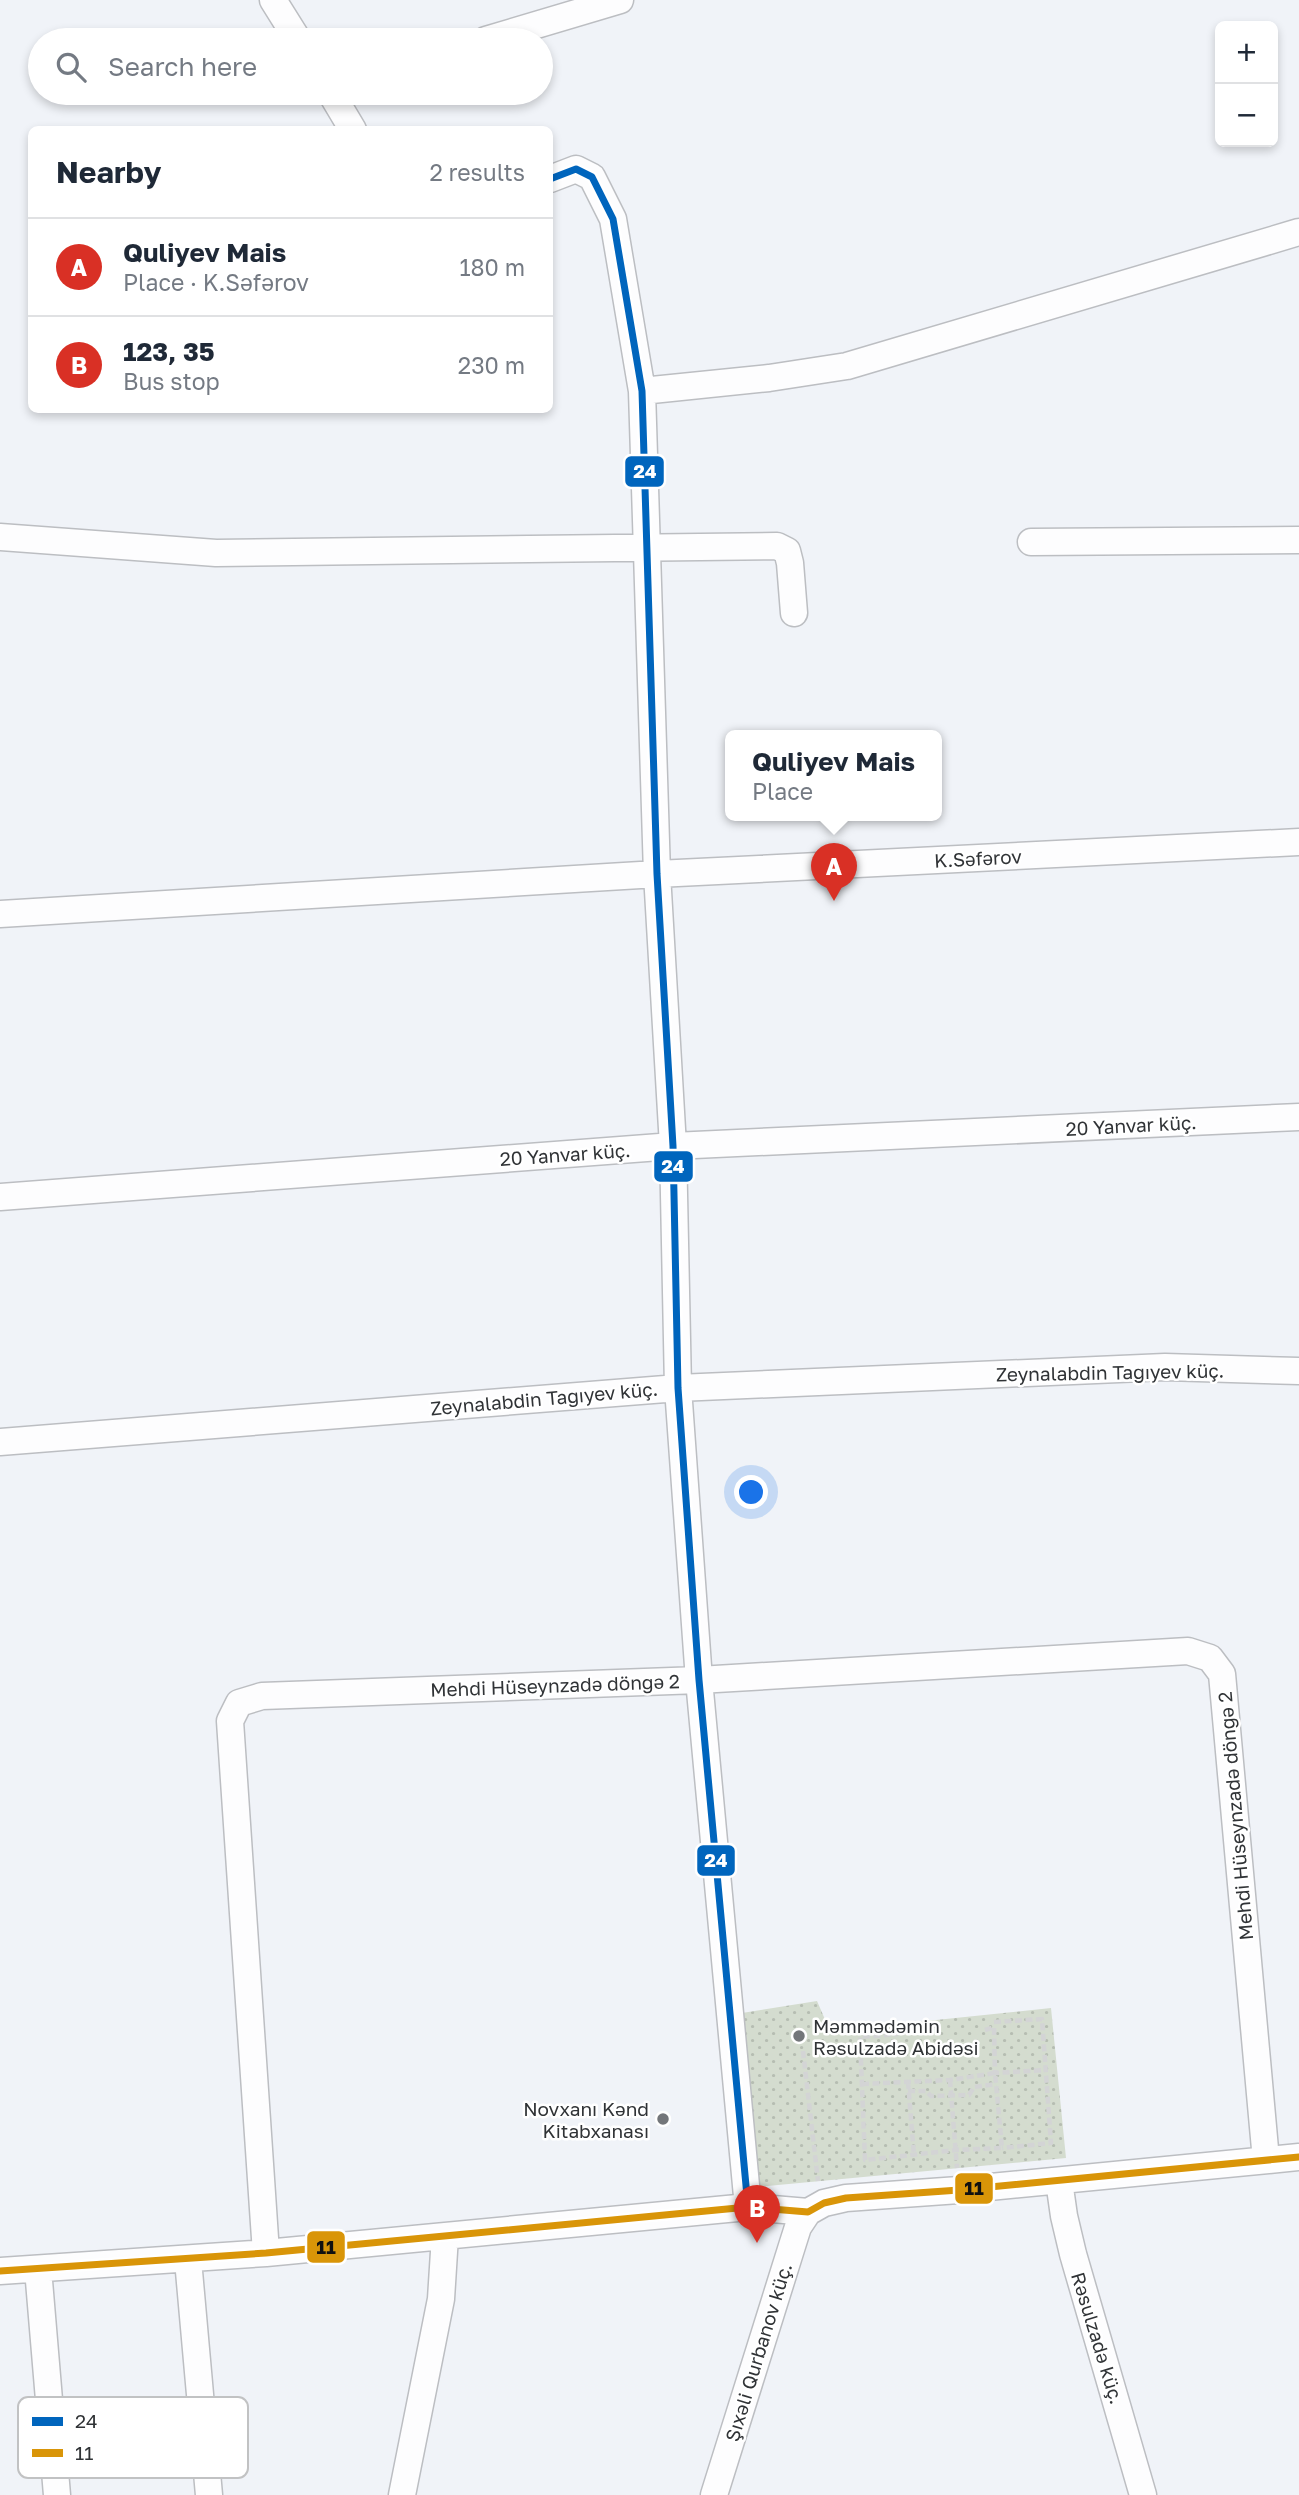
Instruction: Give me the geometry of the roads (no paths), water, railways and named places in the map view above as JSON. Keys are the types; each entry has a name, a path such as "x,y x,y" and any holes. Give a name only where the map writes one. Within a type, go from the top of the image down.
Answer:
{"street":[{"path":"273,0 290,28"},
{"path":"526,28 620,0"},
{"path":"338,105 351,126"},
{"path":"553,178 576,169 592,177 613,219 642,391 656,874 673,1146 678,1388 699,1680 748,2207"},
{"path":"642,391 769,378 847,366 1299,232"},
{"path":"0,537 216,553 777,546 787,551 790,562 794,613"},
{"path":"1031,542 1299,540"},
{"name":"K.Səfərov","path":"0,914 656,874 1299,842"},
{"name":"20 Yanvar küç.","path":"0,1197 673,1146 1299,1117"},
{"name":"Zeynalabdin Tağıyev küç.","path":"0,1442 678,1388 1166,1367 1299,1371"},
{"name":"Mehdi Hüseynzadə döngə 2","path":"265,2253 230,1721 239,1703 262,1696 699,1680 1188,1651 1210,1658 1222,1674 1266,2160"},
{"path":"0,2271 188,2260 748,2207 808,2212 824,2203 846,2198 959,2190 1299,2157"},
{"name":"Rəsulzadə küç.","path":"1059,2180 1073,2254 1143,2495"},
{"name":"Şıxəli Qurbanov küç.","path":"714,2495 798,2227 808,2212"},
{"path":"402,2495 441,2299 445,2236"},
{"path":"188,2260 200,2397"},
{"path":"38,2269 49,2397"}],"place":[{"name":"Quliyev Mais","path":"834,901"},
{"name":"Məmmədəmin Rəsulzadə Abidəsi","path":"799,2036"},
{"name":"Novxanı Kənd Kitabxanası","path":"663,2119"},
{"name":"123, 35","path":"757,2243"}]}
